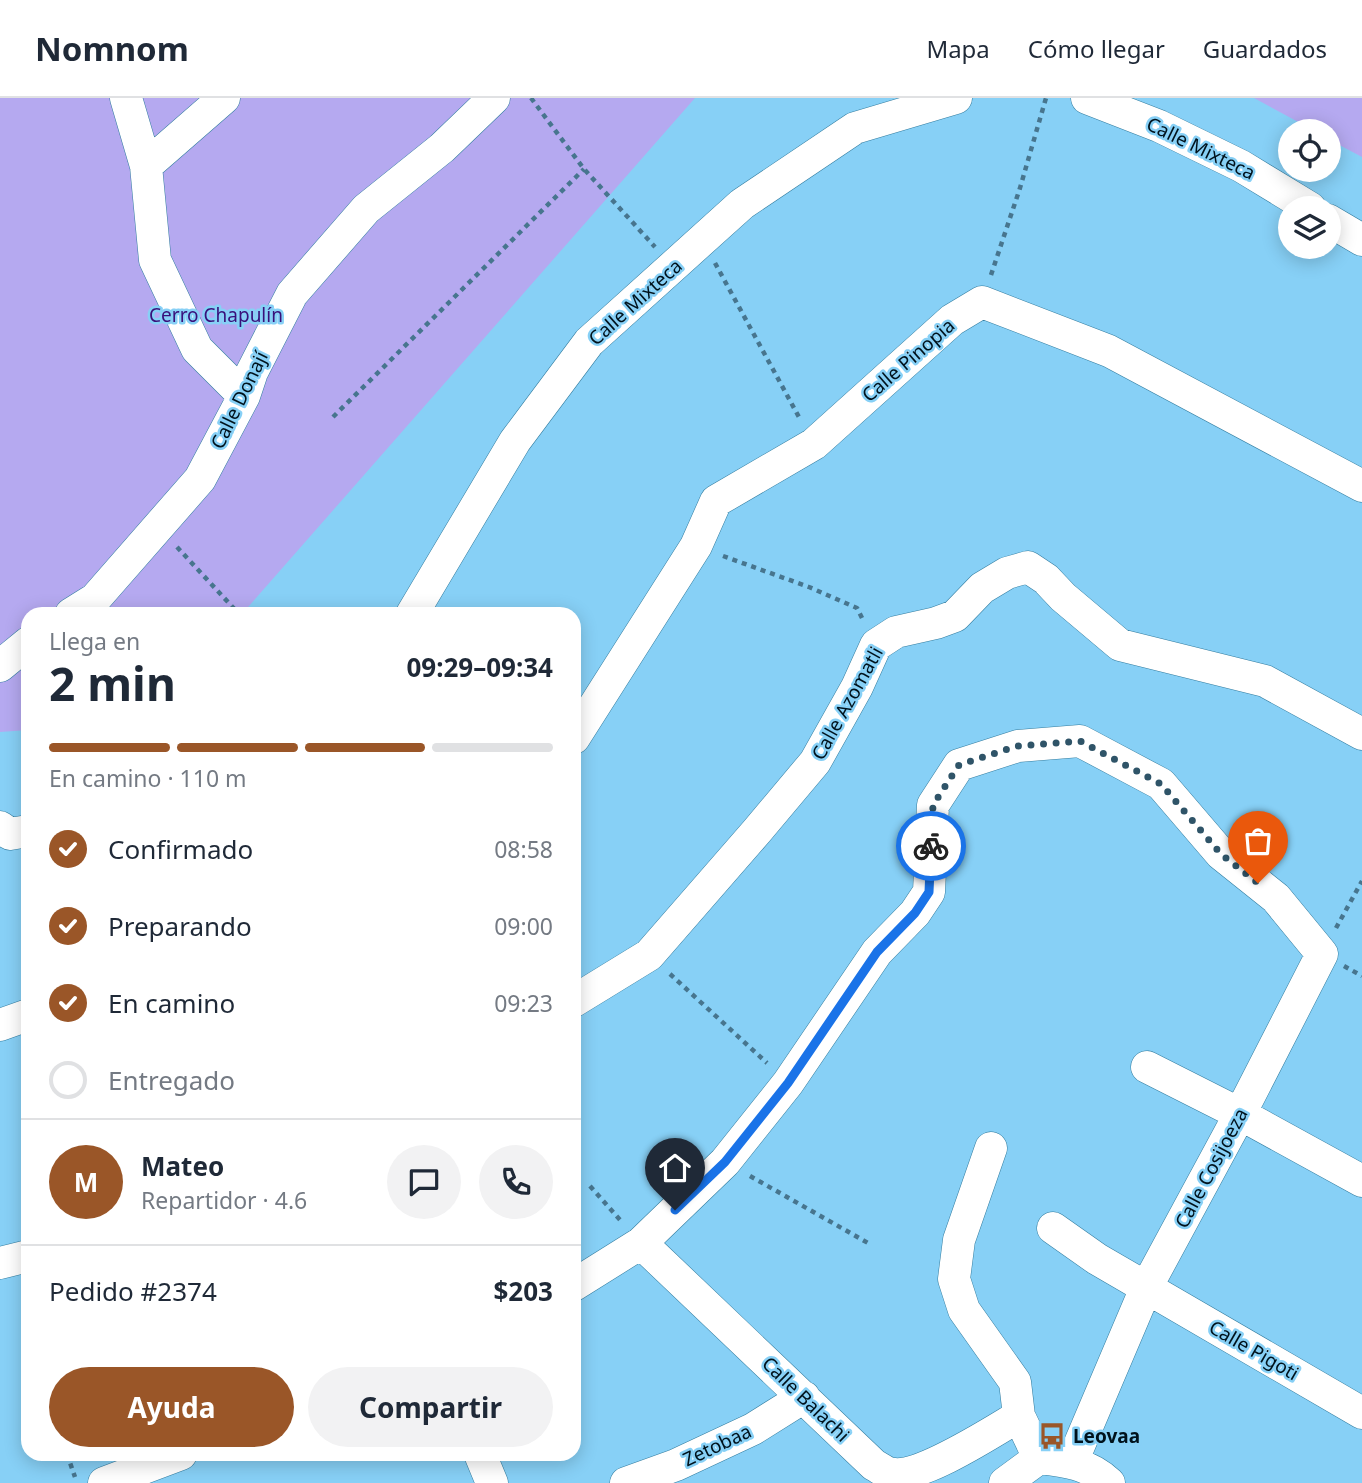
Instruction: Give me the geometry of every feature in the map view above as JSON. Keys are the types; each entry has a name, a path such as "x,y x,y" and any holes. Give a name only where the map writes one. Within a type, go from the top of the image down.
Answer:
{"street":[{"path":"126,98 146,166 155,260 197,349 244,396"},
{"path":"146,166 224,98"},
{"name":"Calle Donají","path":"82,607 95,598 200,479 244,396 252,372 292,294 366,209 442,148 494,98"},
{"name":"Calle Mixteca","path":"416,607 515,440 589,342 742,204 855,128 956,98"},
{"name":"Calle Mixteca","path":"1087,98 1159,126 1241,166 1290,196"},
{"path":"1341,228 1362,240"},
{"path":"982,302 1109,351 1362,486"},
{"name":"Calle Pinopia","path":"581,727 696,547 716,501 814,444 952,320 982,302"},
{"name":"Calle Azomatli","path":"581,997 649,955 815,762 857,687 876,645 896,632 955,616 982,588 1007,573 1028,567 1046,579 1063,597 1120,645 1265,681 1362,734"},
{"path":"0,666 21,649"},
{"path":"581,1281 641,1243 725,1162 788,1083 877,952 915,913 929,892 933,805 959,765 1017,746 1080,741 1161,784 1221,854 1276,898 1322,954"},
{"path":"0,827 10,834 21,832"},
{"name":"Calle Cosijoeza","path":"1072,1462 1146,1288 1322,954"},
{"path":"1147,1067 1362,1181"},
{"path":"991,1147 959,1240 954,1279 964,1310 1015,1382 1019,1416 1040,1458"},
{"path":"1053,1228 1097,1259 1146,1288"},
{"name":"Calle Balachi","path":"641,1243 874,1465 892,1475 914,1472 1019,1416"},
{"path":"0,1263 21,1258"},
{"name":"Calle Pigoti","path":"1146,1288 1362,1413"},
{"name":"Zetobaa","path":"626,1483 676,1465 753,1429 804,1397"},
{"path":"1005,1483 1040,1458 1072,1462 1097,1472 1109,1483"},
{"path":"104,1483 162,1461"},
{"path":"483,1461 492,1483"}],"path":[{"path":"531,98 584,169 672,265"},
{"path":"982,302 1020,188 1046,98"},
{"path":"333,417 584,169"},
{"path":"700,243 707,248 814,444"},
{"path":"157,526 232,607"},
{"path":"696,547 809,587 857,608 876,645"},
{"path":"1322,954 1362,881"},
{"path":"649,955 788,1083"},
{"path":"725,1162 868,1243"},
{"path":"590,1186 641,1243"},
{"path":"69,1461 77,1483"}],"green space":[{"name":"Cerro Chapulín","path":"0,98 695,98 248,607 21,607 21,730 0,732"},
{"path":"1254,98 1362,98 1362,157 1341,146 1341,119 1293,119"}],"way so far":[{"path":"931,846 933,805 959,765 1017,746 1080,741 1161,784 1221,854 1258,883"}],"place":[{"name":"Leovaa","path":"1052,1436"}],"route":[{"path":"675,1210 725,1162 788,1083 877,952 915,913 929,892 931,846"}]}
